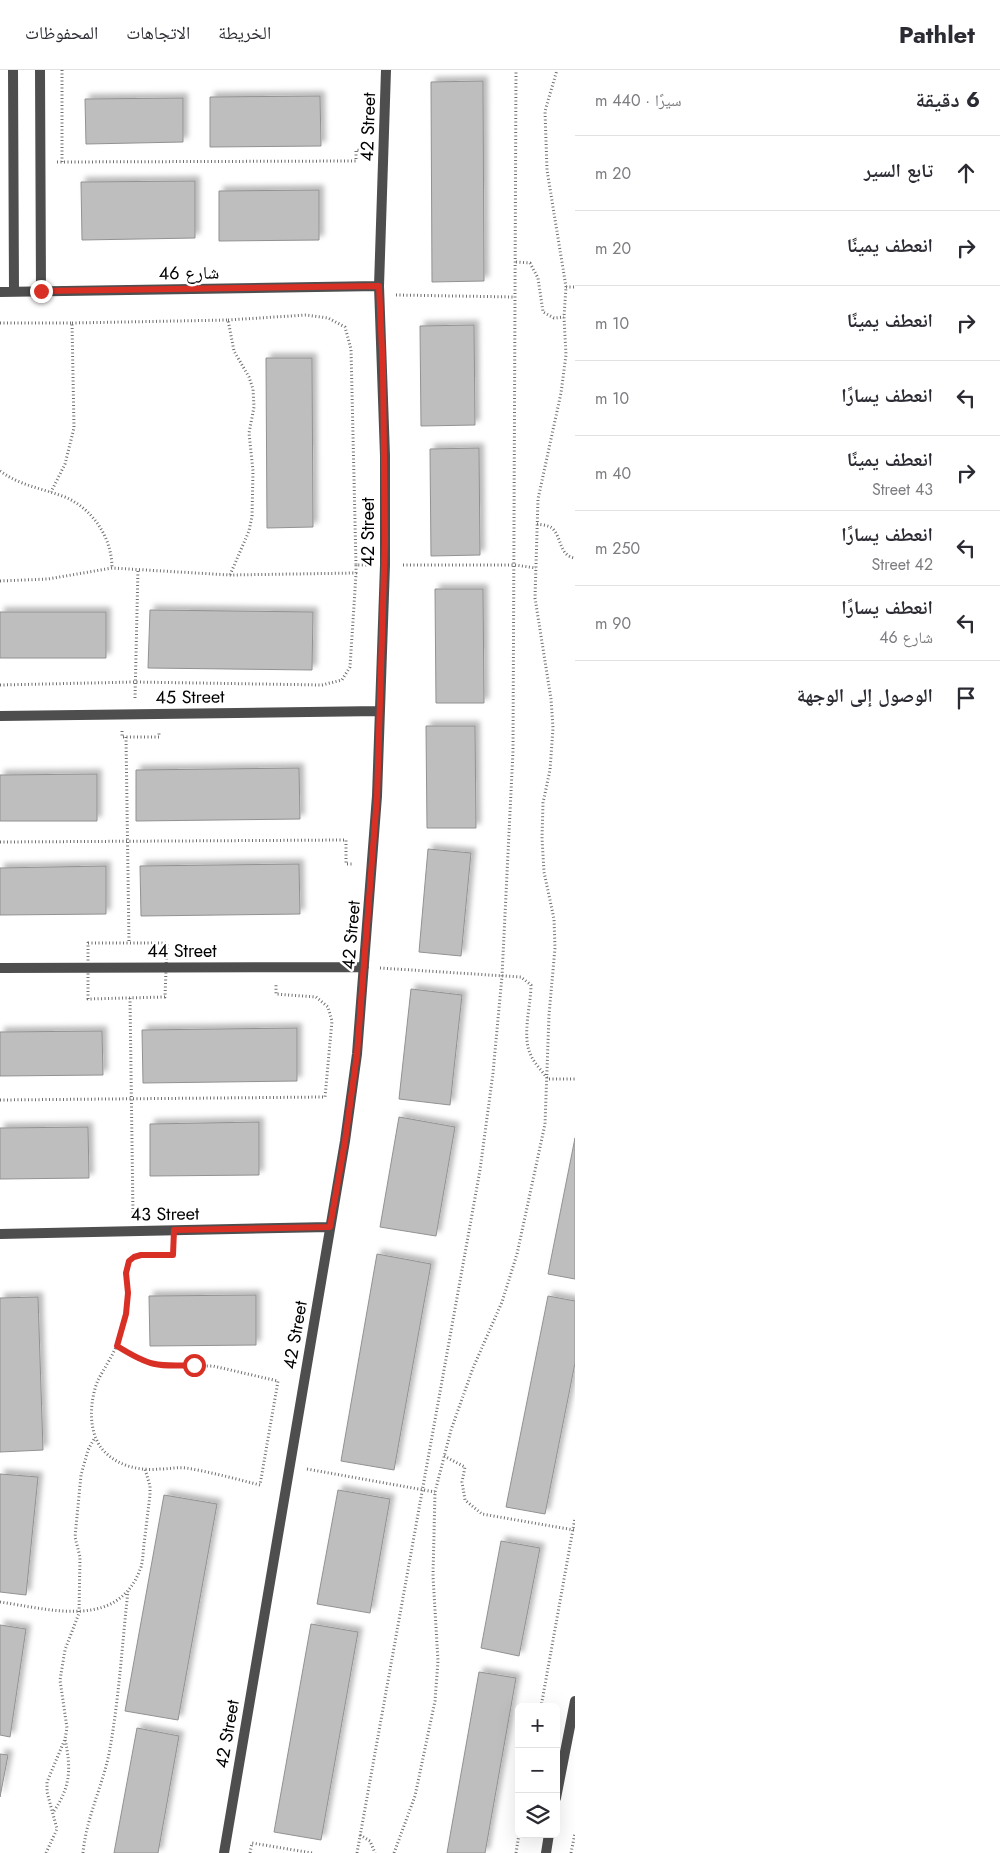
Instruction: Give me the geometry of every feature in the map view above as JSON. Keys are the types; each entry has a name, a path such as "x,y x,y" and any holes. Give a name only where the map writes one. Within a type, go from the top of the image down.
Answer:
{"street":[{"path":"13,70 14,291"},
{"path":"40,70 41,291"},
{"name":"42 Street","path":"224,1853 345,1141 356,1063 373,866 385,565 384,438 379,291 386,70"},
{"name":"شارع 46","path":"0,292 379,291"},
{"name":"45 Street","path":"0,716 380,711"},
{"name":"44 Street","path":"0,968 364,967"},
{"name":"43 Street","path":"0,1234 330,1227"},
{"path":"557,1793 575,1703"},
{"path":"546,1853 548,1838"}],"path":[{"path":"62,70 62,162"},
{"path":"357,1853 480,1170 493,1073 502,976 513,751 516,70"},
{"path":"394,1853 415,1796 435,1701 438,1661 432,1576 435,1492 451,1430 473,1368 502,1302 517,1254 545,1124 549,1015 555,948 554,919 544,872 542,838 543,803 550,770 553,728 535,598 538,499 561,393 566,355 564,317 566,287 547,170 545,111 556,70"},
{"path":"40,162 356,161 356,150 383,151"},
{"path":"516,262 530,263 534,270 538,278 544,312 554,318 564,317"},
{"path":"566,287 575,287"},
{"path":"379,291 515,297"},
{"path":"0,323 228,320 306,315 328,318 345,326 351,349 356,565 350,667 342,680 322,685 135,682 0,685"},
{"path":"228,320 234,351 248,376 252,389 254,407 249,433 253,471 252,516 249,531 230,575"},
{"path":"51,492 65,464 74,428 72,323"},
{"path":"0,471 21,483 51,492 77,504 95,521 106,535 110,546 112,568"},
{"path":"537,524 550,527 558,535 560,547 571,558 575,558"},
{"path":"356,565 515,565 536,568"},
{"path":"0,581 48,579 112,568 230,575 356,574"},
{"path":"134,714 138,569"},
{"path":"126,737 129,943"},
{"path":"0,842 346,840 346,864 373,866"},
{"path":"364,967 521,977 531,985 531,1002 526,1035 530,1053 548,1079"},
{"path":"0,1100 325,1096 332,1021 331,1014 328,1007 316,997 276,994 276,968"},
{"path":"130,998 133,1231"},
{"path":"548,1079 575,1079"},
{"path":"117,1346 138,1359 161,1366 213,1366 278,1381 260,1485 188,1468 137,1469 113,1459 98,1446 94,1438 92,1405 94,1392 98,1380 117,1346 126,1314 128,1293 126,1273 129,1261 141,1255 173,1255 174,1230"},
{"path":"46,1853 57,1828 47,1792 47,1782 65,1739 67,1728 60,1680 62,1661 78,1613 80,1557 75,1537 81,1475 88,1450 94,1438"},
{"path":"444,1456 464,1467 462,1482 465,1500 482,1514 574,1530"},
{"path":"289,1466 435,1492"},
{"path":"0,1602 78,1613 106,1606 118,1600 128,1591 136,1580 142,1565 150,1495 145,1469"},
{"path":"543,1703 575,1518"},
{"path":"83,1853 88,1821 96,1802 109,1753 128,1591"},
{"path":"54,1812 61,1801 69,1775 65,1739"},
{"path":"572,1853 575,1833"},
{"path":"360,1835 370,1841 375,1853"},
{"path":"516,1853 518,1838"},
{"path":"250,1853 252,1843 312,1853"}],"building":[{"path":"483,81 484,281 432,282 431,82"},
{"path":"320,96 321,146 210,147 210,97"},
{"path":"183,98 183,142 86,144 85,99"},
{"path":"195,181 195,238 82,240 81,182"},
{"path":"319,190 319,240 219,241 219,191"},
{"path":"474,325 475,425 421,426 420,326"},
{"path":"266,358 312,358 313,527 267,528"},
{"path":"479,448 480,555 431,556 430,449"},
{"path":"435,589 483,589 484,703 436,703"},
{"path":"150,610 313,612 312,670 148,668"},
{"path":"0,612 106,612 106,658 0,658"},
{"path":"426,726 475,726 476,828 427,828"},
{"path":"299,768 300,819 136,821 136,770"},
{"path":"97,774 97,821 0,821 0,775"},
{"path":"428,849 471,853 461,956 419,952"},
{"path":"299,864 300,914 141,916 140,866"},
{"path":"106,866 106,914 0,915 0,868"},
{"path":"411,989 462,995 450,1105 399,1099"},
{"path":"297,1028 297,1081 143,1083 142,1030"},
{"path":"102,1031 103,1075 0,1076 0,1032"},
{"path":"399,1117 455,1127 436,1236 380,1227"},
{"path":"259,1122 259,1175 150,1176 150,1124"},
{"path":"88,1127 89,1178 0,1179 0,1128"},
{"path":"575,1138 575,1279 548,1274"},
{"path":"377,1254 431,1264 394,1470 341,1461"},
{"path":"256,1295 256,1345 150,1346 149,1296"},
{"path":"548,1296 575,1301 575,1363 545,1514 506,1507"},
{"path":"38,1297 43,1450 0,1452 0,1298"},
{"path":"0,1474 38,1477 26,1595 0,1592"},
{"path":"338,1490 390,1499 370,1613 317,1604"},
{"path":"164,1495 217,1504 178,1720 125,1711"},
{"path":"501,1541 540,1548 519,1656 481,1648"},
{"path":"311,1624 358,1632 321,1840 274,1832"},
{"path":"0,1625 26,1629 10,1737 0,1735"},
{"path":"479,1672 516,1678 485,1853 447,1853"},
{"path":"137,1728 179,1736 158,1853 114,1853"},
{"path":"0,1754 8,1755 0,1797"}],"route":[{"path":"41,291 379,286 385,456 385,541 377,796 372,882 357,1054 345,1141 330,1227 174,1230 173,1255 141,1255 129,1261 126,1273 128,1293 126,1314 117,1346 144,1362 166,1367 194,1365"}]}
